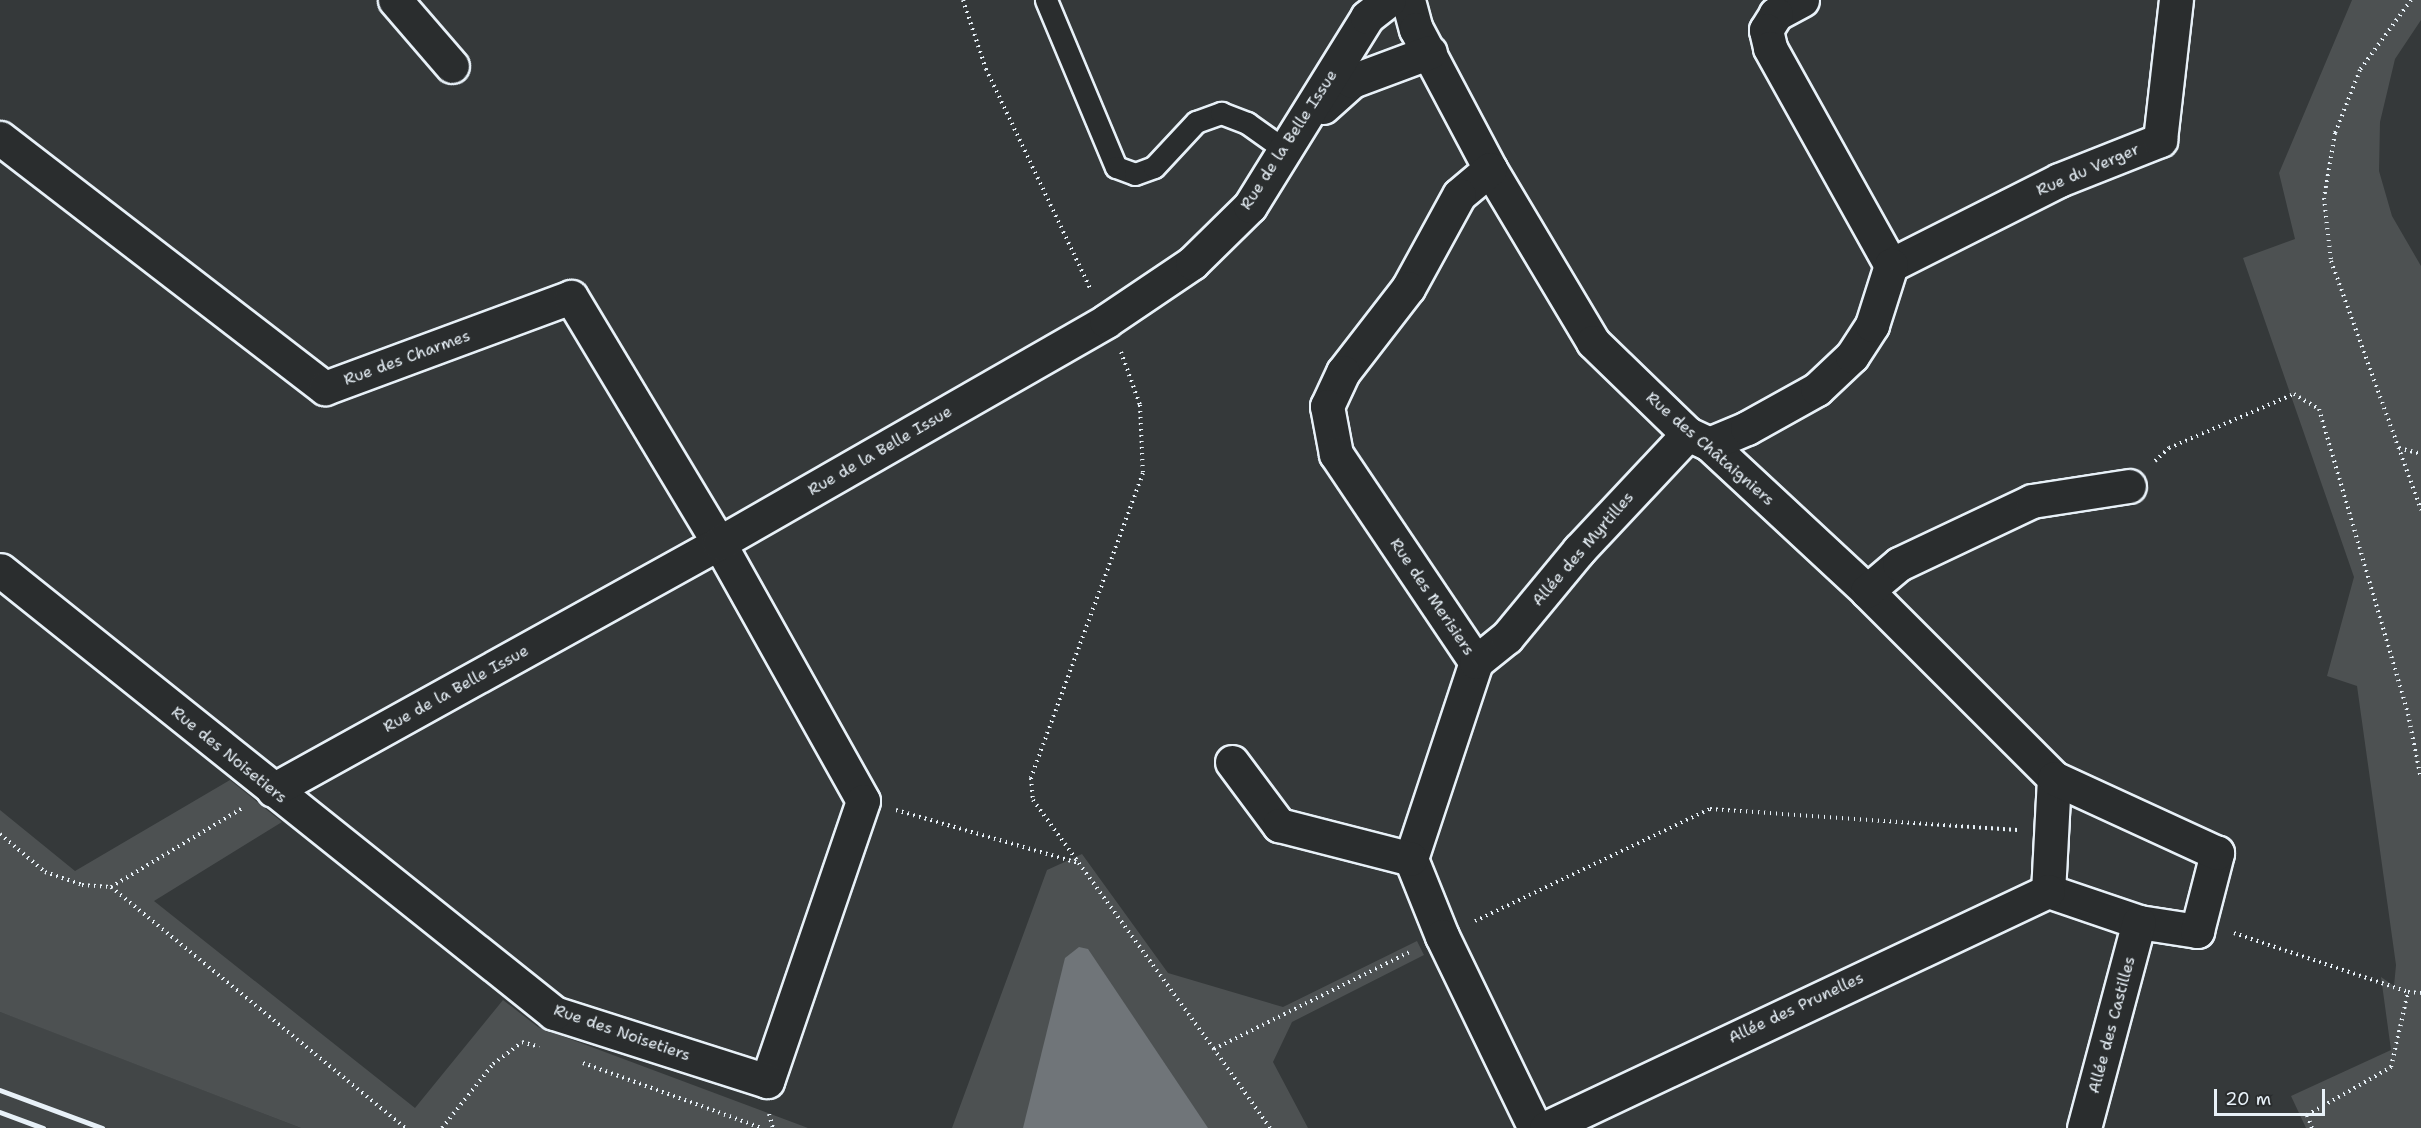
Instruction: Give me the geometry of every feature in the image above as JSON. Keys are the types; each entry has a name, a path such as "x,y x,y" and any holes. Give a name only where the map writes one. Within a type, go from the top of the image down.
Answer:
{"street":[{"path":"395,0 452,66"},
{"name":"Rue de la Belle Issue","path":"273,790 719,543 1106,321 1192,262 1250,206 1367,17 1389,0"},
{"name":"Rue des Châtaigniers","path":"1408,0 1416,29 1490,170 1593,342 1867,591 2054,778 2217,853 2199,921"},
{"path":"1699,439 1747,428 1817,388 1852,356 1872,325 1891,265 1770,48 1766,30 1776,14 1802,0"},
{"name":"Rue du Verger","path":"1891,265 2059,180 2160,140 2176,0"},
{"path":"1291,141 1352,81 1430,52"},
{"name":"Rue des Charmes","path":"0,138 326,388 571,297 719,543"},
{"name":"Rue des Merisiers","path":"1411,859 1476,662 1336,454 1327,406 1343,372 1408,288 1460,195 1490,170"},
{"name":"Allée des Myrtilles","path":"1476,662 1507,637 1579,550 1699,439"},
{"path":"1867,591 1899,564 2032,501 2129,486"},
{"path":"719,543 863,801"},
{"name":"Rue des Noisetiers","path":"0,570 554,1013 767,1081 863,801"},
{"path":"1232,762 1280,825 1411,859 1442,936 1534,1128"},
{"path":"2054,778 2048,891 2139,921 2197,931 2199,921"},
{"name":"Allée des Prunelles","path":"1546,1128 2048,891"},
{"name":"Allée des Castilles","path":"2084,1128 2139,921"}],"lane":[{"path":"1046,0 1116,167 1135,174 1154,167 1196,123 1221,113 1291,141"}],"path":[{"path":"963,0 968,24 986,69 1106,321 1140,405 1143,473 1031,778 1033,800 1270,1128"},
{"path":"2411,0 2360,70 2335,133 2324,198 2331,261 2421,510"},
{"path":"2129,486 2169,448 2294,394 2319,410 2408,714 2421,779"},
{"path":"2399,448 2421,454"},
{"path":"0,834 45,872 82,885 111,887 273,790"},
{"path":"863,801 1079,863"},
{"path":"1214,1049 1442,936 1710,809 2051,832"},
{"path":"111,887 405,1128"},
{"path":"2199,921 2408,992 2421,993"},
{"path":"2312,1128 2307,1115 2391,1067 2408,992"},
{"path":"442,1128 493,1064 522,1042 547,1050"},
{"path":"579,1061 762,1128"}],"shaded area":[{"path":"2352,0 2421,0 2421,20 2395,59 2380,122 2379,171 2392,216 2421,266 2421,1128 2306,1128 2291,1096 2391,1050 2381,977 2394,986 2396,965 2357,686 2327,676 2354,577 2243,258 2295,239 2279,173"},
{"path":"230,780 282,822 154,901 415,1108 503,1000 538,1027 808,1128 301,1128 0,1012 0,810 75,871"},
{"path":"1082,854 1168,973 1283,1007 1417,941 1424,955 1292,1022 1273,1062 1308,1128 952,1128 1047,870"},
{"path":"1079,947 1088,949 1208,1128 1023,1128 1065,958"},
{"path":"0,1012 14,1017 301,1128 0,1128"}],"railway":[{"path":"0,1090 102,1128"},
{"path":"0,1112 43,1128"}]}
